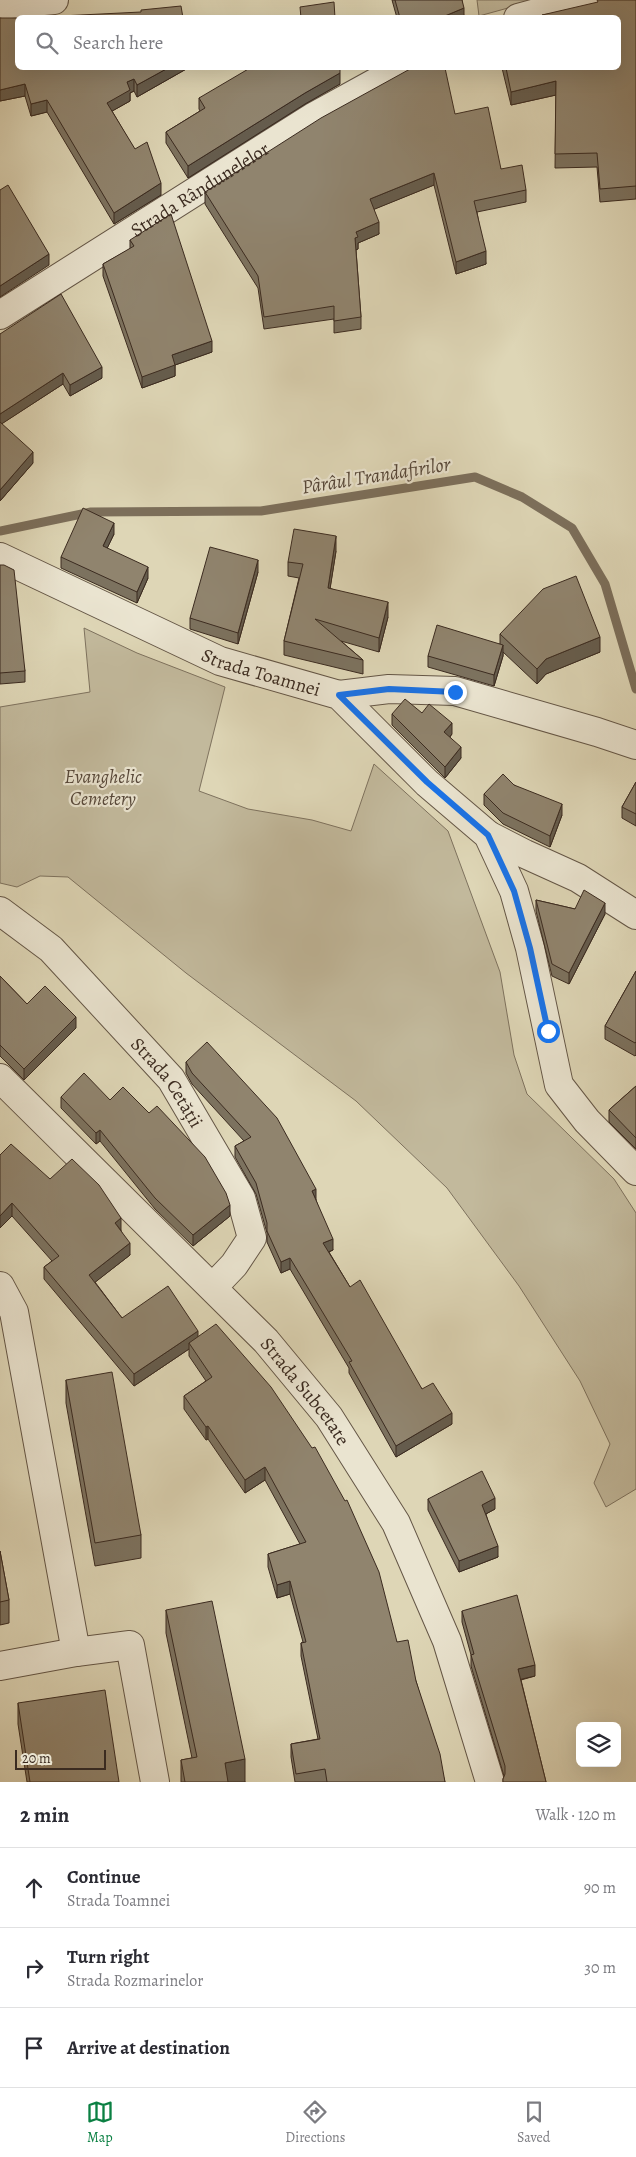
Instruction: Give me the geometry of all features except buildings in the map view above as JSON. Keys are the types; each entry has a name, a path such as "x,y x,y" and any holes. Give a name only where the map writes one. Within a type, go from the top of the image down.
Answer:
{"street":[{"path":"0,5 54,0"},
{"path":"529,15 584,0"},
{"name":"Strada Rândunelelor","path":"0,315 313,117 398,70"},
{"name":"Strada Toamnei","path":"0,557 220,661 339,695 427,782 488,835 578,878 636,914"},
{"path":"339,695 389,689 455,692 597,732 636,745"},
{"name":"Strada Toamnei","path":"488,835 514,891 530,948 559,1085 587,1121 636,1172"},
{"name":"Strada Cetății","path":"0,912 50,949 171,1079 241,1198 252,1238 234,1265 213,1286"},
{"name":"Strada Subcetate","path":"0,1078 266,1340 329,1417 396,1523 447,1641 490,1782"},
{"path":"0,1286 14,1312 76,1652"},
{"path":"0,1666 76,1652 130,1645 155,1782"}],"green space":[{"path":"477,0 537,0 483,15 479,15"},
{"name":"Evanghelic Cemetery","path":"84,628 137,653 225,687 199,791 248,809 312,820 351,831 374,764 448,831 500,972 514,1055 527,1094 614,1179 636,1213 636,1489 606,1507 594,1483 610,1444 580,1381 519,1286 447,1188 356,1101 186,973 68,877 40,876 17,887 0,883 0,707 90,692"}],"waterway":[{"name":"Pârâul Trandafirilor","path":"0,531 91,512 261,511 475,477 522,497 572,528 605,584 636,689"}],"route":[{"path":"455,692 389,689 339,695 427,782 488,835 514,891 530,948 548,1031"}]}
